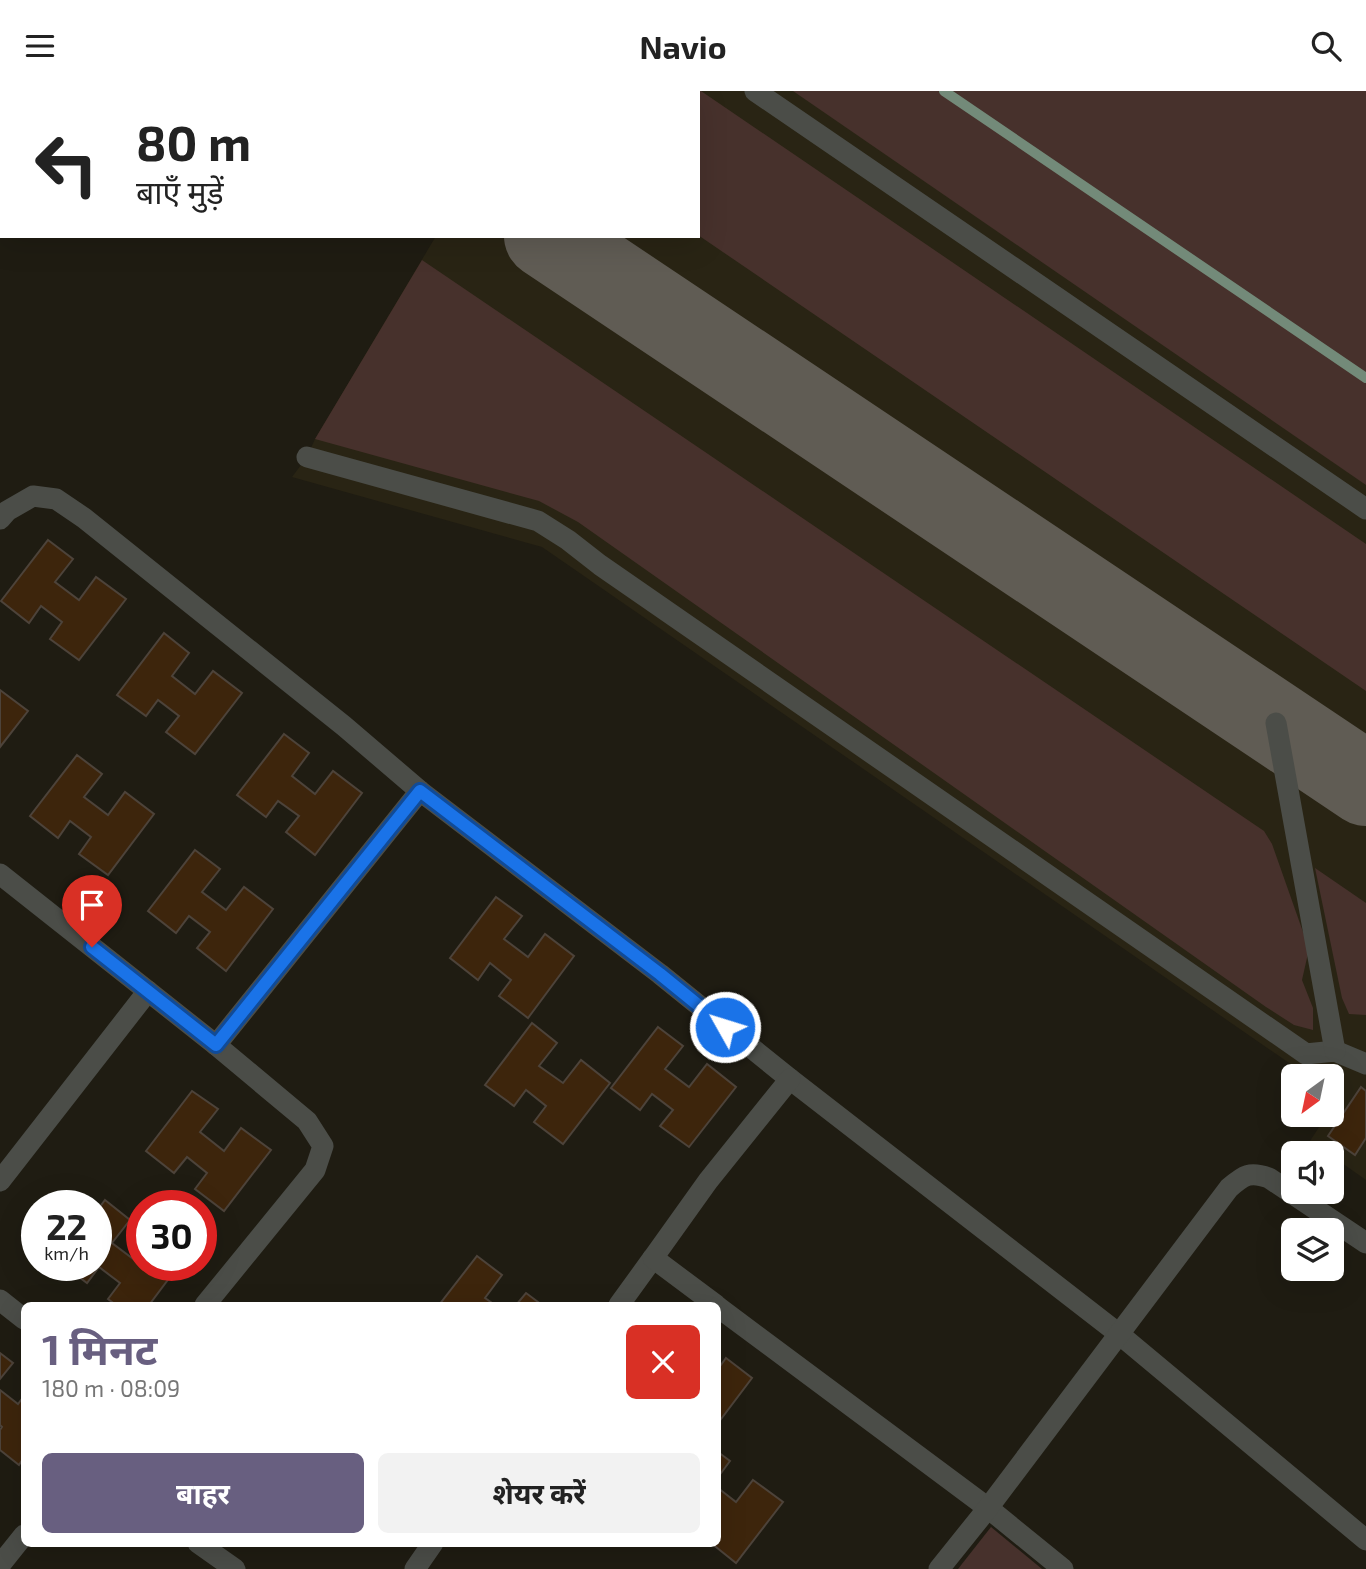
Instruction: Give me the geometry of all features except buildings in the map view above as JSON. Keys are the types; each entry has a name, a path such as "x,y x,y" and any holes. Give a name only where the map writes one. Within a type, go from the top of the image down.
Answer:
{"street":[{"path":"755,91 1366,509"},
{"path":"307,457 538,521 1306,1054 1335,1051 1366,1064"},
{"path":"0,519 7,511 33,496 57,499 84,517 344,726 420,791 660,974 790,1079 1119,1334 1366,1540"},
{"path":"1276,723 1335,1051"},
{"path":"216,1045 420,791"},
{"path":"0,874 216,1045 307,1121 323,1146 315,1170 207,1302"},
{"path":"0,1181 148,991"},
{"path":"621,1302 708,1181 790,1079"},
{"path":"939,1569 1229,1188 1239,1179 1249,1174 1269,1178 1366,1243"},
{"path":"653,1258 712,1302"},
{"path":"0,1300 21,1317"},
{"path":"721,1309 988,1508 1063,1569"},
{"path":"0,1565 21,1539"},
{"path":"204,1547 235,1569"},
{"path":"415,1569 430,1547"}],"shaded area":[{"path":"700,91 1366,91 1366,1180 1344,1164 1344,1141 1310,1141 1319,1127 1344,1127 1344,1064 1291,1064 542,547 292,477 307,457 315,439 435,238 700,238"},
{"path":"700,91 1366,544 1366,691 700,236"},
{"path":"793,91 1366,91 1366,485"},
{"path":"422,260 1264,831 1272,844 1309,949 1302,980 1313,1008 1313,1030 1294,1025 1266,1007 578,522 539,501 315,439"},
{"path":"1315,868 1366,903 1366,1015 1349,1014 1342,998"},
{"path":"991,1527 1042,1569 958,1569"}],"waterway":[{"path":"944,91 1366,378"}],"taxiway":[{"path":"549,238 1366,784"}],"route":[{"path":"92,947 216,1045 420,791 660,974 725,1027"}]}
